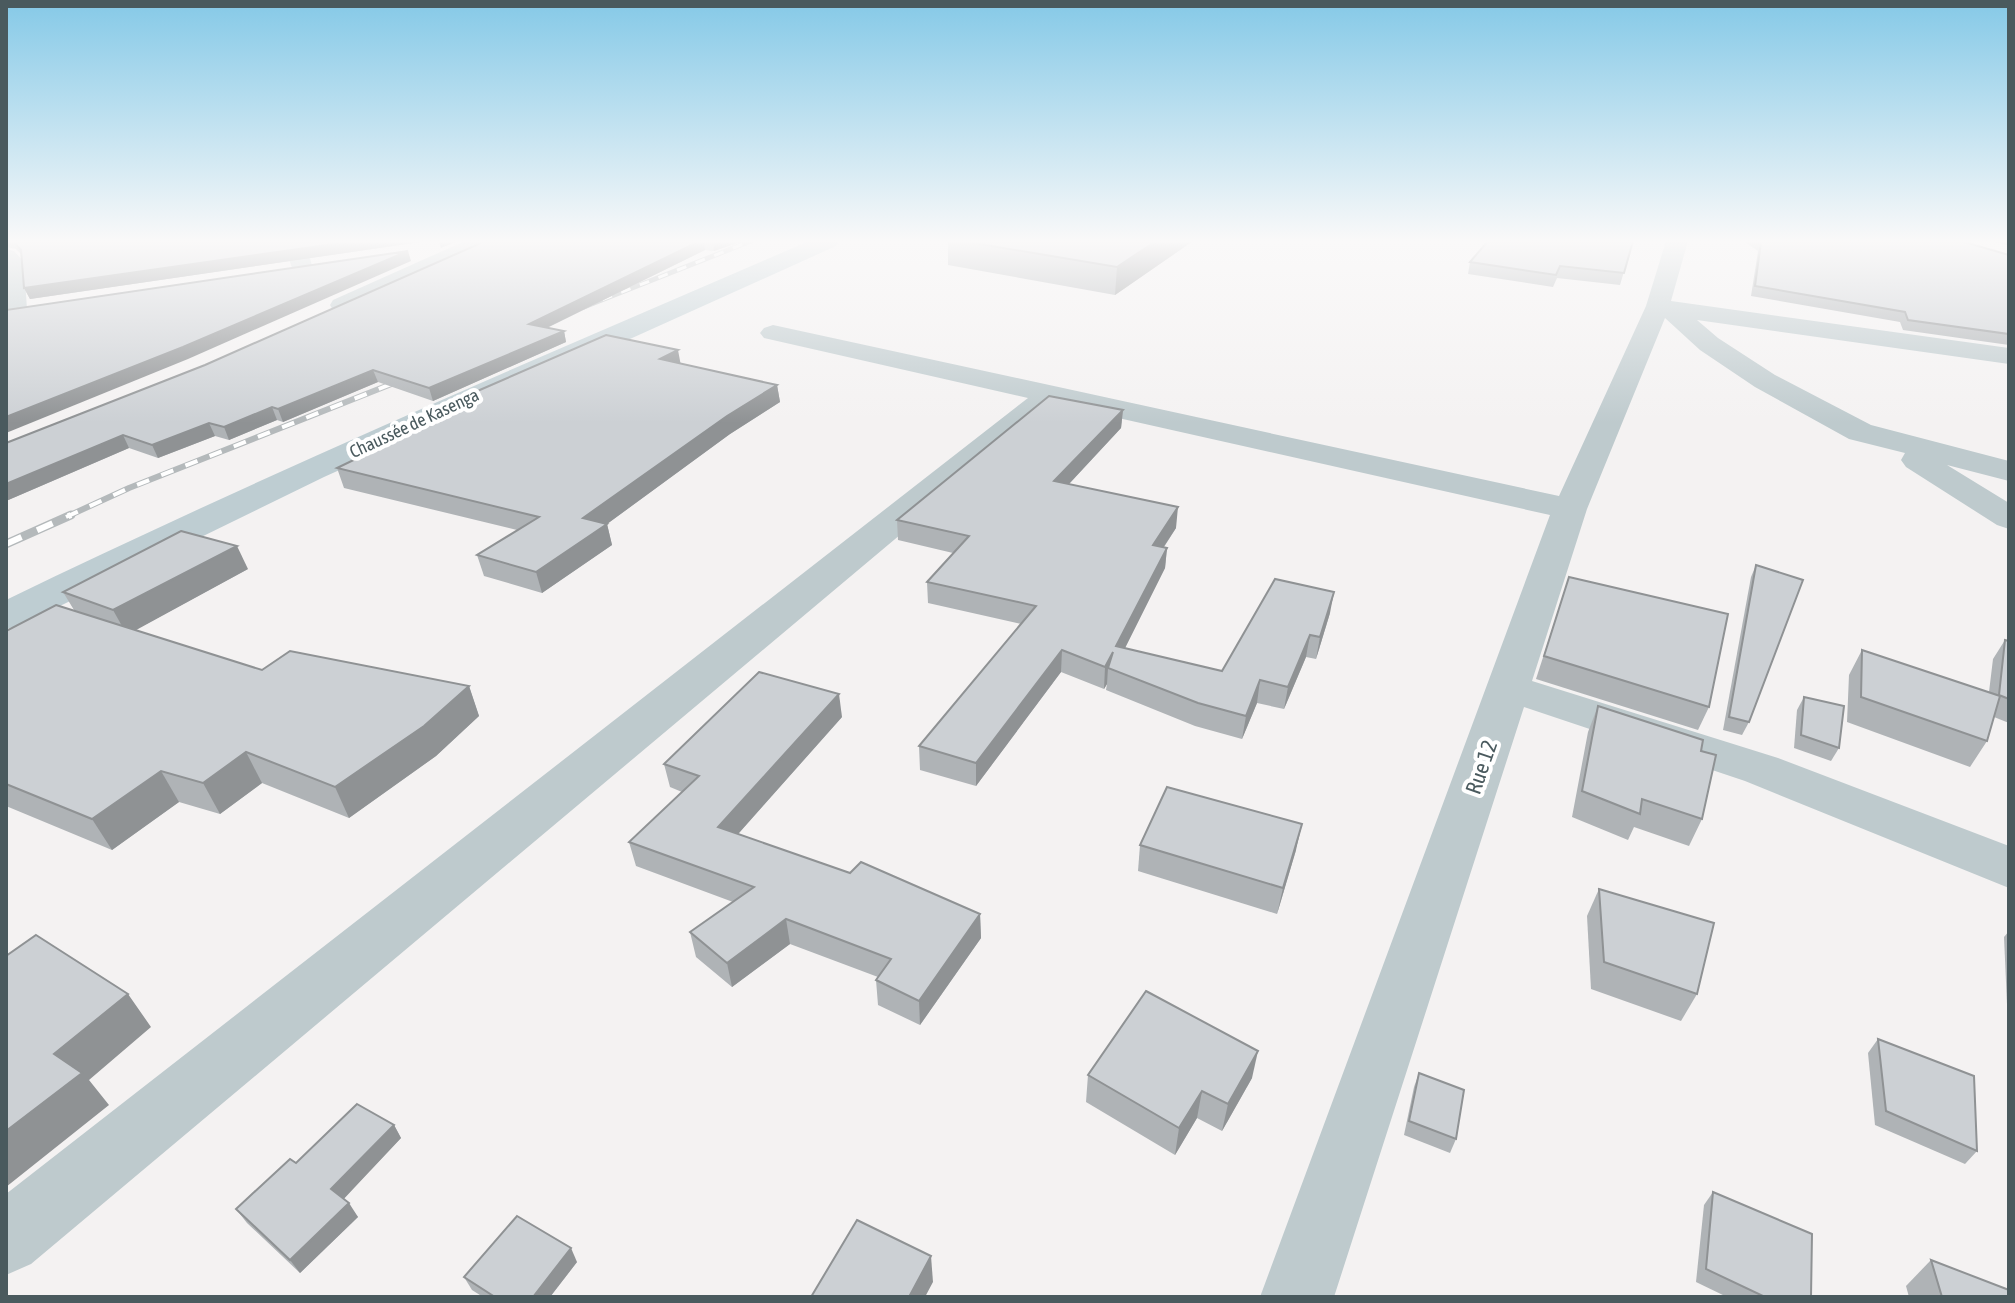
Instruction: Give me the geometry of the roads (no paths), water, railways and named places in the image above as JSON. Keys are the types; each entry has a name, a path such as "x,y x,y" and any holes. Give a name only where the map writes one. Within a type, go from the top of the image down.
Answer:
{"main road":[{"name":"Chaussée de Kasenga","path":"6,616 121,559 478,393 688,302"}],"street":[{"path":"325,313 350,302"},
{"name":"Rue 12","path":"1297,1297 1570,509 1665,302"},
{"path":"11,311 44,306"},
{"path":"1664,308 2009,356"},
{"path":"1664,308 1709,344 1765,381 1860,432 2009,471"},
{"path":"773,333 1570,509"},
{"path":"6,1239 1051,394"},
{"path":"1889,442 2009,518"},
{"path":"1508,688 1635,725 1764,769 1937,836 2009,868"}],"railway":[{"path":"584,307 597,302"},
{"path":"66,517 129,488 409,377"},
{"path":"6,544 71,515"}]}
